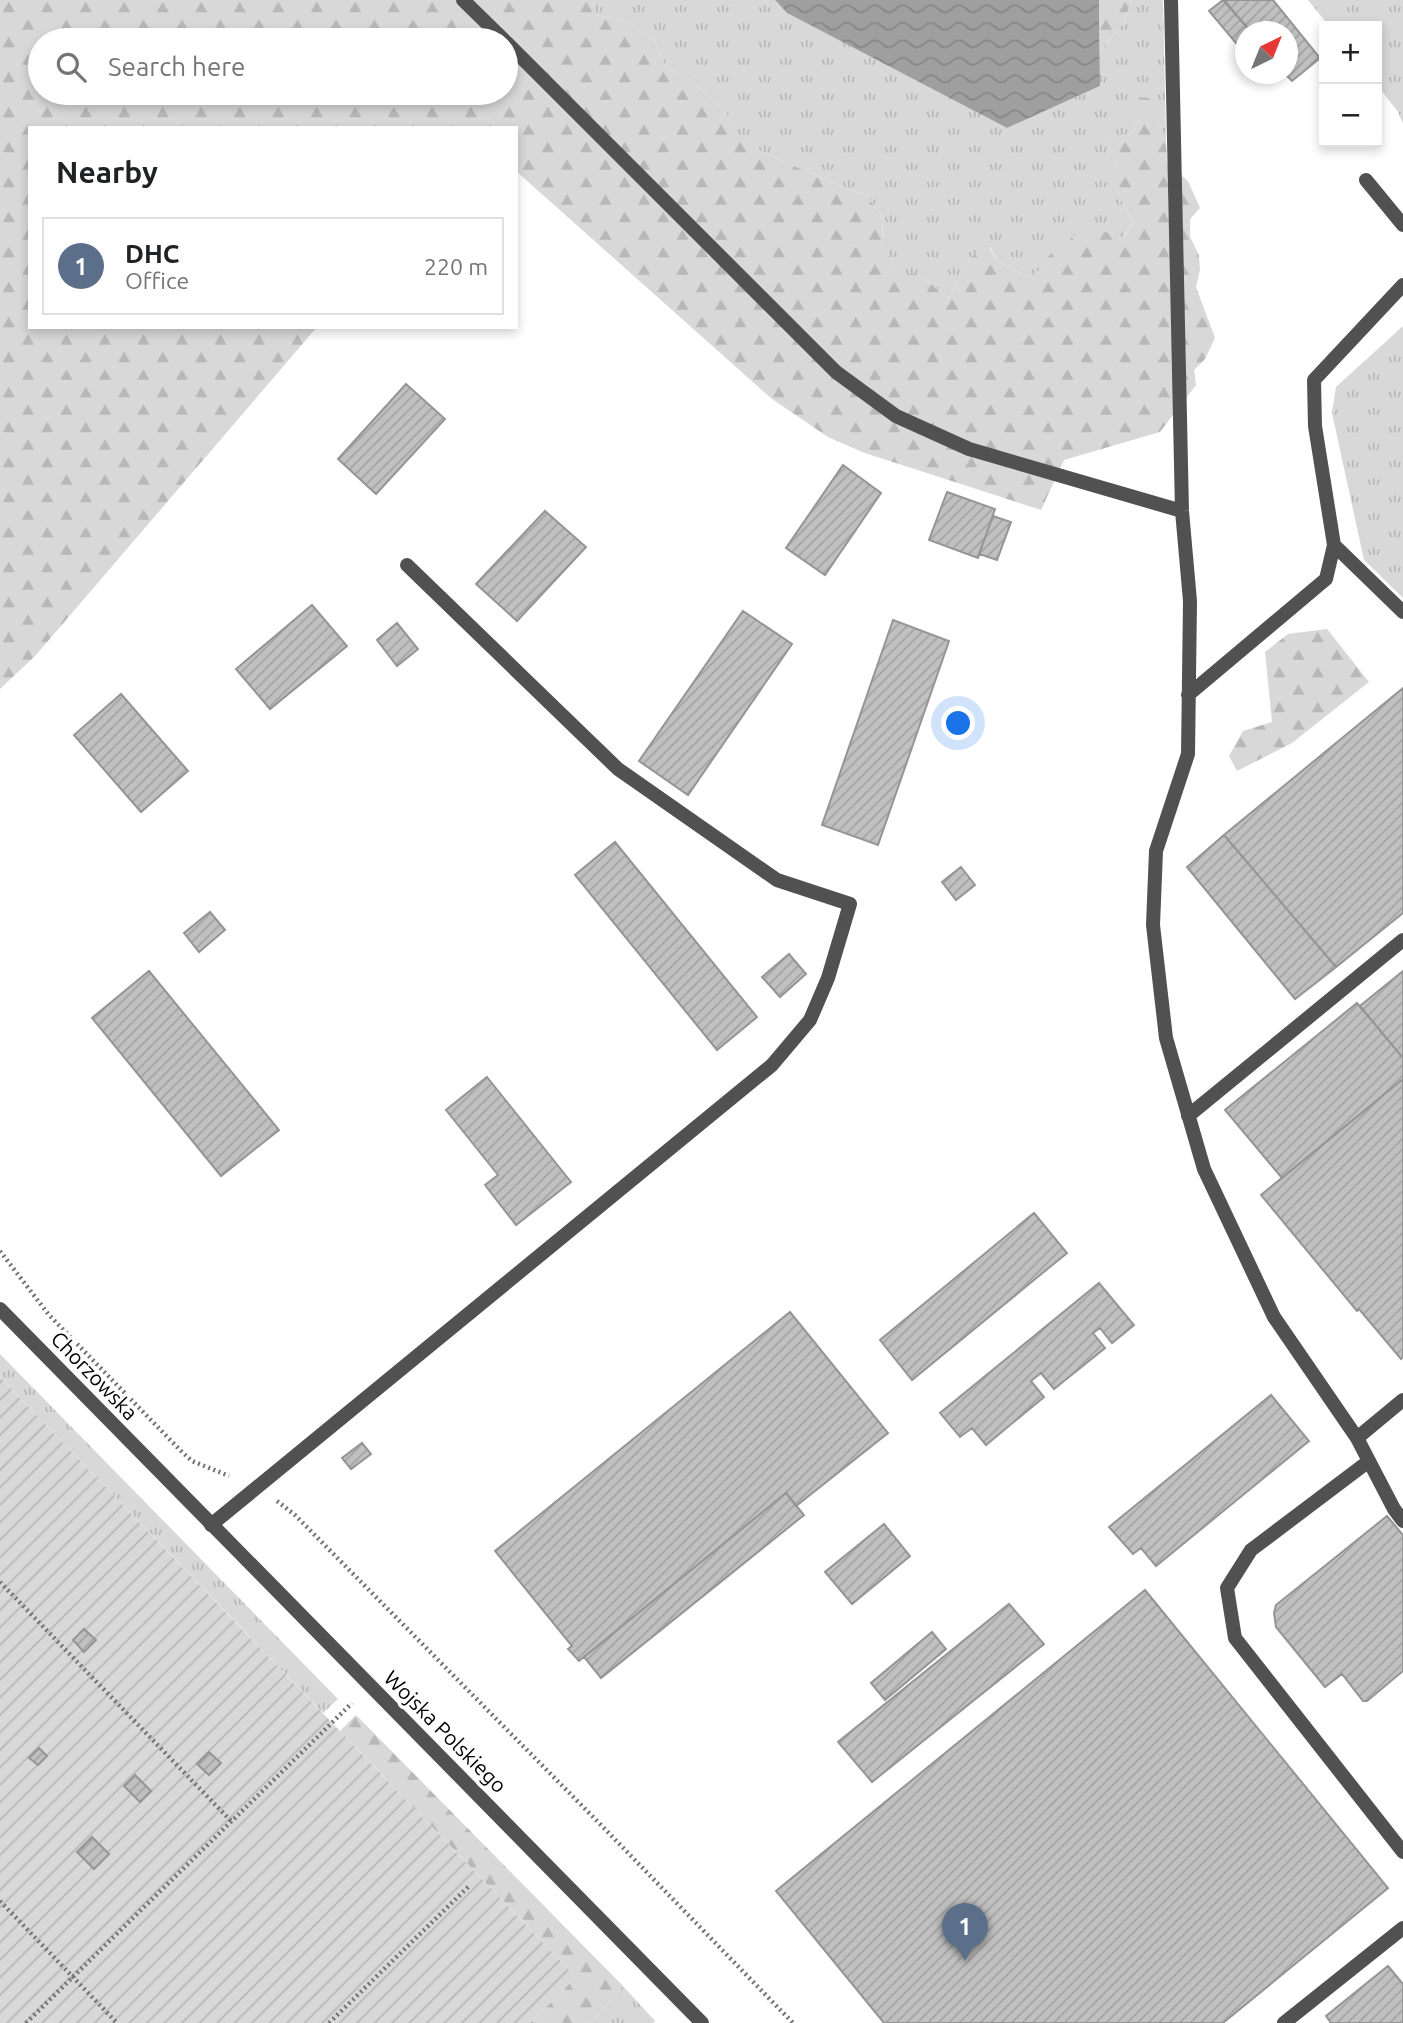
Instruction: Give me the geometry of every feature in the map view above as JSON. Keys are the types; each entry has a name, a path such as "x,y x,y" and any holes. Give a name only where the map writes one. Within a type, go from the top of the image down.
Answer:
{"street":[{"path":"463,0 492,28"},
{"path":"1171,0 1182,511 1190,601 1188,754 1156,851 1153,925 1166,1038 1204,1169 1274,1317 1357,1437 1394,1509 1403,1521"},
{"path":"518,54 836,372 896,416 969,449 1182,511"},
{"path":"1366,180 1403,226"},
{"path":"1188,695 1326,579 1334,545 1315,426 1314,380 1403,285"},
{"path":"1334,545 1403,612"},
{"path":"211,1525 772,1065 810,1020 828,978 850,904 777,880 618,769 407,565"},
{"path":"1188,1116 1403,940"},
{"name":"Chorzowska","path":"0,1309 158,1472"},
{"path":"1357,1437 1403,1400"},
{"path":"1369,1461 1251,1550 1227,1588 1235,1638 1403,1852"},
{"name":"Wojska Polskiego","path":"158,1472 702,2023"},
{"path":"1284,2023 1403,1928"}],"path":[{"path":"0,1251 49,1315 181,1452 192,1461 244,1482 295,1515 793,2023"},
{"path":"0,1582 231,1821"},
{"path":"26,2023 353,1703"},
{"path":"329,2023 469,1886"},
{"path":"0,1901 117,2023"}],"green space":[{"path":"0,0 593,0 596,15 629,22 655,41 665,67 692,81 726,113 741,138 762,152 867,196 883,218 882,244 899,275 916,273 949,298 972,256 989,247 998,262 1028,277 1047,265 1047,257 1078,233 1106,232 1124,237 1133,222 1116,190 1116,167 1109,140 1134,132 1139,97 1149,98 1166,139 1167,163 1188,181 1200,208 1190,219 1190,237 1199,255 1200,270 1196,287 1215,338 1205,359 1194,370 1196,385 1160,432 1064,460 1041,510 862,452 828,437 772,399 518,173 518,126 28,126 28,329 315,329 36,655 0,689"},
{"path":"593,0 775,0 787,13 1007,128 1100,86 1100,51 1123,24 1132,0 1163,0 1166,139 1149,99 1140,97 1134,132 1110,140 1116,167 1116,190 1133,222 1123,238 1106,232 1062,246 1047,257 1048,265 1028,277 998,262 990,247 972,256 949,298 916,273 899,276 882,244 883,218 867,196 762,152 740,138 726,113 692,81 665,67 655,41 629,22 596,15"},
{"path":"1099,0 1132,0 1123,24 1100,51"},
{"path":"1308,0 1403,0 1403,124 1398,112 1382,91 1382,21 1325,21"},
{"path":"1403,326 1403,598 1364,560 1332,413 1336,387"},
{"path":"1327,629 1369,682 1292,743 1237,771 1229,756 1243,731 1272,722 1265,652 1288,634"},
{"path":"0,1354 338,1699 323,1713 0,1377"},
{"path":"0,1377 576,1977 530,2023 0,2023"},
{"path":"356,1715 623,1986 591,2023 530,2023 576,1977 340,1731"},
{"path":"623,1986 655,2021 591,2023"}],"water":[{"path":"775,0 1099,0 1100,86 1007,128 787,13"}],"building":[{"path":"1223,0 1241,21 1235,21 1235,42 1209,11"},
{"path":"1224,0 1273,0 1290,21 1242,21"},
{"path":"1298,31 1319,57 1298,76"},
{"path":"406,384 445,419 376,494 338,459"},
{"path":"843,465 881,493 825,575 786,548"},
{"path":"947,492 995,509 978,558 929,540"},
{"path":"545,511 586,547 517,621 476,584"},
{"path":"993,516 1011,522 997,560 979,554"},
{"path":"312,605 347,646 270,709 236,669"},
{"path":"743,611 792,644 688,795 639,761"},
{"path":"893,620 949,641 878,845 822,825"},
{"path":"397,623 418,649 397,666 377,640"},
{"path":"1403,688 1403,913 1336,967 1224,835"},
{"path":"121,694 188,771 141,812 74,735"},
{"path":"1224,835 1336,967 1295,999 1187,867"},
{"path":"615,842 757,1017 717,1050 575,875"},
{"path":"961,867 975,885 956,900 942,882"},
{"path":"210,912 225,930 199,952 184,933"},
{"path":"789,954 806,974 780,997 762,977"},
{"path":"149,971 279,1130 221,1176 92,1018"},
{"path":"1403,971 1403,1058 1360,1006"},
{"path":"1357,1003 1403,1058 1403,1079 1282,1178 1225,1110"},
{"path":"487,1077 571,1182 516,1225 485,1185 498,1175 446,1110"},
{"path":"1403,1079 1401,1359 1359,1309 1357,1311 1261,1195"},
{"path":"1034,1213 1067,1253 912,1380 880,1340"},
{"path":"1099,1283 1134,1325 1112,1343 1100,1328 1093,1333 1105,1348 1054,1389 1041,1373 1031,1381 1044,1397 986,1445 972,1428 960,1437 940,1413"},
{"path":"790,1312 888,1433 796,1506 786,1493 579,1661 568,1649 572,1646 495,1551"},
{"path":"1271,1395 1309,1441 1156,1566 1141,1548 1133,1554 1109,1527"},
{"path":"362,1443 371,1454 351,1469 342,1458"},
{"path":"786,1493 804,1515 601,1678 584,1657"},
{"path":"1387,1516 1403,1535 1403,1671 1367,1701 1363,1701 1342,1674 1325,1687 1276,1627 1274,1613 1276,1605"},
{"path":"884,1524 910,1556 852,1604 825,1572"},
{"path":"1145,1590 1388,1888 1223,2023 884,2023 776,1891"},
{"path":"1009,1604 1044,1644 872,1782 838,1742"},
{"path":"84,1629 96,1640 84,1652 73,1640"},
{"path":"932,1632 946,1649 885,1700 871,1683"},
{"path":"39,1748 47,1756 38,1765 29,1758"},
{"path":"209,1752 221,1763 209,1775 197,1764"},
{"path":"135,1775 151,1791 140,1802 124,1786"},
{"path":"92,1837 109,1854 94,1869 77,1852"},
{"path":"1388,1966 1403,1984 1403,2023 1331,2023 1326,2016"}],"place":[{"name":"DHC","path":"965,1961"}]}
